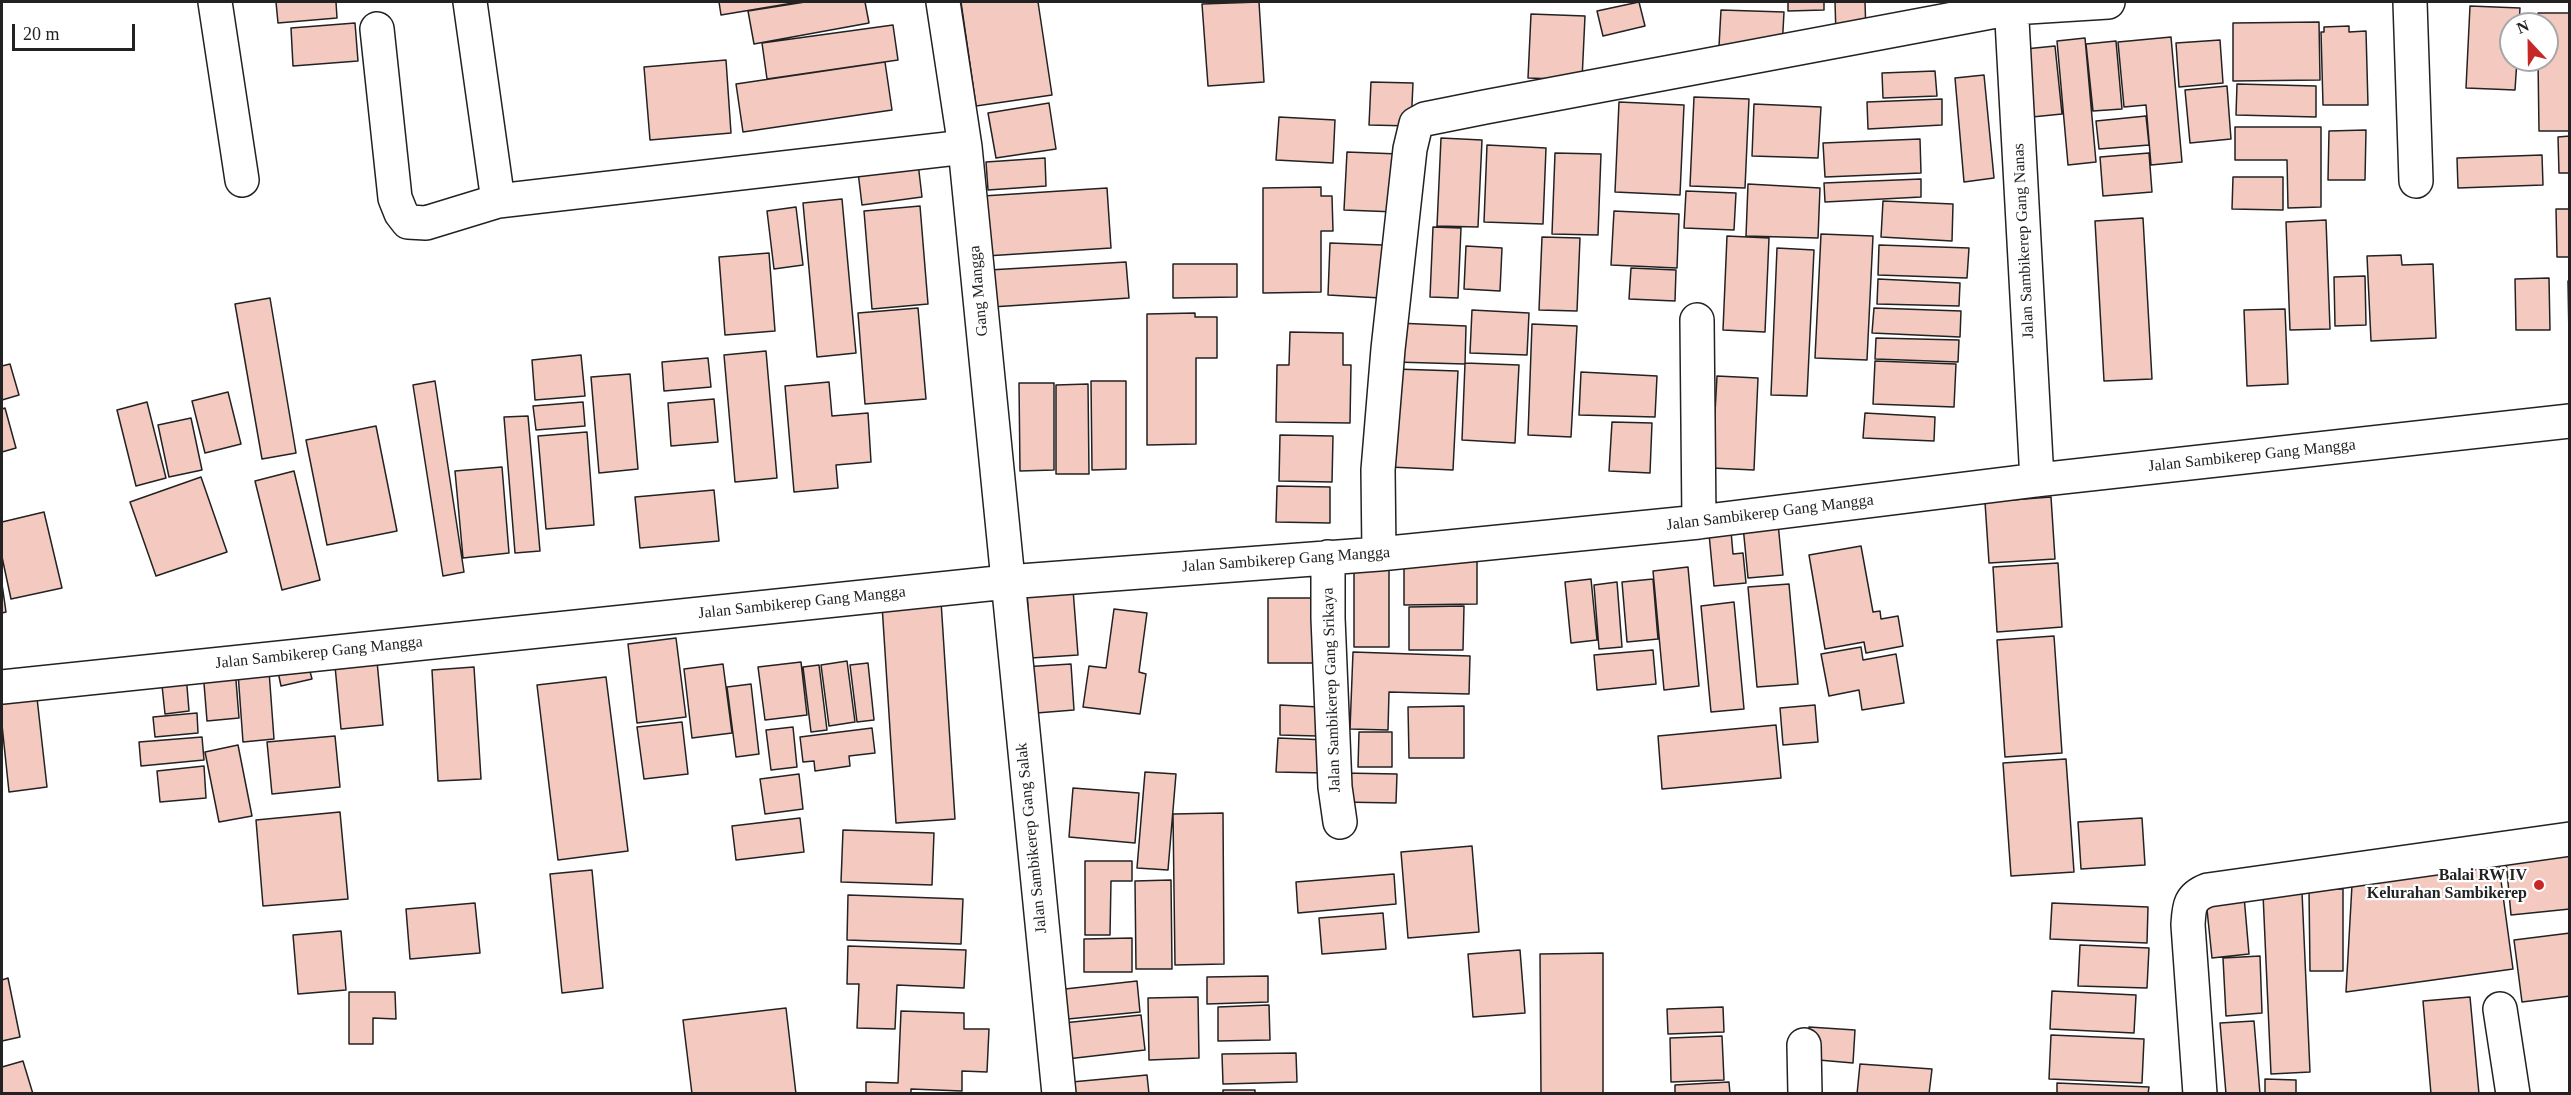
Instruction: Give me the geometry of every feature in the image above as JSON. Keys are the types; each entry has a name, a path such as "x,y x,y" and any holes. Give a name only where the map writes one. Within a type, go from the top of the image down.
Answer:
{"street":[{"path":"215,2 242,180"},
{"path":"470,2 498,201"},
{"name":"Gang Mangga","path":"943,2 965,147 1006,582"},
{"path":"1379,554 1378,470 1388,350 1410,149 1416,124 1425,119 1485,107 2011,5 2108,2"},
{"path":"2410,2 2416,181"},
{"name":"Jalan Sambikerep Gang Nanas","path":"2011,5 2037,480"},
{"path":"376,29 395,198 401,213 408,222 426,223 498,201 965,147"},
{"path":"1697,320 1699,522"},
{"name":"Jalan Sambikerep Gang Mangga","path":"2,687 1006,582 1379,554 1699,522 2037,480 2570,422"},
{"name":"Jalan Sambikerep Gang Srikaya","path":"1328,557 1334,765 1340,822"},
{"name":"Jalan Sambikerep Gang Salak","path":"1006,582 1059,1094"},
{"path":"2200,1094 2188,925 2189,904 2197,894 2208,890 2570,840"},
{"path":"2500,1009 2513,1094"},
{"path":"1804,1045 1805,1094"}],"building":[{"path":"276,2 336,2 337,18 278,23"},
{"path":"719,2 799,2 721,15"},
{"path":"805,2 865,2 869,23 754,44 748,11"},
{"path":"961,2 1038,2 1052,95 976,106"},
{"path":"1259,2 1264,82 1208,86 1202,4"},
{"path":"1639,2 1645,26 1603,36 1597,11"},
{"path":"1788,2 1824,2 1824,10 1788,11"},
{"path":"1835,2 1865,2 1866,33 1836,35"},
{"path":"2470,6 2520,8 2520,12 2499,12 2499,72 2516,72 2515,90 2466,88"},
{"path":"1721,10 1784,12 1782,49 1719,46"},
{"path":"2559,13 2570,13 2570,131 2539,131 2538,72 2559,72"},
{"path":"1531,14 1585,16 1582,80 1528,78"},
{"path":"2319,22 2320,80 2233,81 2233,23"},
{"path":"355,23 358,61 293,66 291,28"},
{"path":"893,25 898,60 767,79 762,43"},
{"path":"2349,26 2349,32 2366,31 2368,105 2323,105 2321,32 2324,32 2324,27"},
{"path":"2171,37 2182,162 2151,165 2146,105 2124,107 2118,42"},
{"path":"2085,38 2096,162 2068,165 2057,41"},
{"path":"2220,40 2223,83 2179,87 2176,43"},
{"path":"2116,41 2122,109 2093,111 2086,44"},
{"path":"2055,46 2062,114 2032,117 2025,49"},
{"path":"726,60 731,133 650,140 644,67"},
{"path":"885,62 892,110 743,132 736,84"},
{"path":"1935,71 1937,96 1883,98 1882,73"},
{"path":"1984,75 1994,178 1964,182 1955,78"},
{"path":"1371,82 1413,83 1411,126 1369,125"},
{"path":"2237,84 2316,86 2316,117 2236,115"},
{"path":"2227,86 2231,139 2190,143 2185,90"},
{"path":"1694,97 1749,99 1745,188 1690,186"},
{"path":"1942,99 1942,125 1868,129 1867,102"},
{"path":"1619,102 1684,105 1680,195 1615,192"},
{"path":"1049,103 1056,149 996,158 988,113"},
{"path":"1754,104 1821,107 1818,158 1752,156"},
{"path":"2146,116 2149,145 2099,149 2096,121"},
{"path":"1279,117 1335,120 1333,163 1276,160"},
{"path":"2235,127 2321,127 2321,207 2288,208 2287,160 2235,160"},
{"path":"2366,130 2365,180 2328,180 2329,131"},
{"path":"2570,136 2570,173 2559,173 2558,137"},
{"path":"1441,138 1482,140 1478,227 1437,226"},
{"path":"1920,139 1921,173 1825,177 1823,143"},
{"path":"1487,145 1546,148 1543,224 1484,222"},
{"path":"1347,152 1399,154 1396,212 1344,210"},
{"path":"1555,153 1601,154 1598,235 1552,234"},
{"path":"2149,153 2152,192 2103,196 2100,157"},
{"path":"2542,155 2543,185 2458,188 2457,158"},
{"path":"1045,158 1046,186 988,190 986,162"},
{"path":"918,163 922,197 862,205 858,172"},
{"path":"2233,177 2283,177 2283,210 2232,209"},
{"path":"1921,179 1921,197 1825,202 1824,183"},
{"path":"1748,184 1820,188 1818,238 1746,236"},
{"path":"1321,187 1321,196 1332,196 1333,231 1321,231 1321,292 1263,293 1263,188"},
{"path":"1107,188 1111,248 986,256 983,196"},
{"path":"1686,191 1736,193 1734,230 1684,228"},
{"path":"842,199 856,353 817,357 803,203"},
{"path":"1883,201 1953,204 1952,241 1881,237"},
{"path":"920,206 928,304 872,309 864,211"},
{"path":"796,207 803,265 774,269 767,211"},
{"path":"2556,209 2570,209 2570,257 2557,257"},
{"path":"1614,211 1679,214 1677,268 1611,265"},
{"path":"2143,218 2152,379 2104,381 2095,221"},
{"path":"2326,220 2330,329 2290,330 2286,222"},
{"path":"1433,227 1461,228 1458,298 1430,297"},
{"path":"1821,234 1873,236 1867,360 1815,358"},
{"path":"1727,236 1769,238 1765,332 1723,330"},
{"path":"1542,237 1580,238 1577,311 1539,310"},
{"path":"1330,243 1383,245 1381,298 1328,295"},
{"path":"1879,245 1969,248 1967,278 1878,275"},
{"path":"1466,246 1502,248 1500,291 1464,289"},
{"path":"1777,248 1814,250 1807,396 1771,395"},
{"path":"769,253 775,331 725,335 719,257"},
{"path":"2401,255 2402,265 2433,264 2436,338 2371,341 2367,256"},
{"path":"1126,262 1129,298 992,307 989,270"},
{"path":"1173,264 1237,264 1237,297 1173,298"},
{"path":"1631,268 1676,270 1675,301 1629,299"},
{"path":"2365,276 2366,325 2335,326 2334,277"},
{"path":"2549,278 2550,330 2516,330 2515,279"},
{"path":"1878,279 1960,283 1959,306 1877,304"},
{"path":"2568,281 2570,281 2569,337"},
{"path":"270,298 296,453 262,459 235,304"},
{"path":"918,308 926,399 865,404 858,313"},
{"path":"1874,308 1961,311 1960,337 1872,333"},
{"path":"2285,309 2288,384 2247,386 2244,310"},
{"path":"1472,310 1529,313 1527,355 1470,353"},
{"path":"1195,313 1195,317 1217,317 1217,358 1196,358 1196,444 1147,445 1147,314"},
{"path":"1397,323 1466,326 1465,364 1395,362"},
{"path":"1532,324 1577,326 1571,437 1528,435"},
{"path":"1290,332 1343,333 1343,365 1351,365 1350,423 1276,422 1277,365 1289,365"},
{"path":"1876,338 1959,340 1958,362 1875,359"},
{"path":"766,351 777,478 735,482 724,355"},
{"path":"581,355 585,396 535,400 532,360"},
{"path":"708,358 711,387 664,391 662,362"},
{"path":"1875,361 1956,364 1954,407 1873,404"},
{"path":"1465,363 1519,365 1515,443 1462,440"},
{"path":"10,364 19,395 2,400 2,366"},
{"path":"1395,369 1458,371 1453,470 1390,467"},
{"path":"1581,372 1657,376 1655,417 1579,415"},
{"path":"630,374 638,469 599,473 591,377"},
{"path":"1717,376 1758,378 1754,470 1712,468"},
{"path":"435,381 464,572 443,576 413,385"},
{"path":"1091,381 1126,381 1126,469 1092,470"},
{"path":"829,382 832,416 868,413 871,462 836,465 838,488 794,492 785,386"},
{"path":"1019,383 1054,383 1054,470 1020,471"},
{"path":"1088,384 1089,474 1056,474 1056,385"},
{"path":"228,392 241,444 205,453 192,401"},
{"path":"714,399 718,442 671,446 668,403"},
{"path":"147,402 166,478 136,486 117,410"},
{"path":"583,402 585,426 536,430 533,406"},
{"path":"5,408 16,448 2,452 2,409"},
{"path":"1865,413 1935,417 1934,441 1863,438"},
{"path":"528,416 540,551 515,553 504,417"},
{"path":"191,418 202,470 169,477 158,425"},
{"path":"1612,422 1652,423 1650,473 1609,471"},
{"path":"376,426 397,531 327,545 306,440"},
{"path":"587,432 594,525 546,529 538,436"},
{"path":"1280,435 1333,436 1332,482 1279,481"},
{"path":"502,467 509,553 463,558 455,471"},
{"path":"294,471 320,580 282,590 255,481"},
{"path":"201,477 227,552 156,576 130,502"},
{"path":"1277,486 1330,487 1330,523 1276,522"},
{"path":"714,490 719,541 640,548 635,497"},
{"path":"2051,497 2055,559 1989,563 1985,502"},
{"path":"44,512 62,588 11,599 2,557 2,522"},
{"path":"1778,523 1783,575 1748,578 1743,526"},
{"path":"1731,531 1733,554 1743,553 1746,583 1714,586 1709,534"},
{"path":"1861,546 1873,612 1880,611 1881,619 1898,616 1903,646 1866,653 1864,642 1825,649 1809,555"},
{"path":"1477,553 1477,604 1404,605 1404,554"},
{"path":"1354,559 1389,559 1389,647 1354,647"},
{"path":"2058,563 2062,627 1997,632 1993,567"},
{"path":"1688,567 1699,686 1664,690 1653,571"},
{"path":"1591,579 1597,640 1571,643 1565,582"},
{"path":"1653,579 1658,639 1627,642 1622,582"},
{"path":"1617,582 1622,647 1599,649 1594,585"},
{"path":"2,584 6,612 2,613"},
{"path":"1789,584 1798,684 1757,687 1748,587"},
{"path":"1073,589 1078,655 1031,658 1027,592"},
{"path":"1268,598 1318,598 1318,663 1268,663"},
{"path":"941,601 955,819 896,823 882,605"},
{"path":"1734,602 1744,709 1711,712 1701,606"},
{"path":"1464,606 1463,650 1409,650 1409,607"},
{"path":"1114,609 1147,613 1139,672 1146,674 1140,714 1083,707 1089,666 1106,668"},
{"path":"2054,636 2062,753 2005,757 1997,640"},
{"path":"676,638 686,717 637,723 628,644"},
{"path":"1861,647 1863,660 1896,654 1904,703 1862,710 1859,690 1829,696 1821,654"},
{"path":"1653,650 1656,684 1597,690 1594,655"},
{"path":"1353,652 1470,656 1469,694 1389,692 1388,730 1350,729"},
{"path":"307,660 312,679 281,686 277,667"},
{"path":"377,661 383,725 341,729 335,666"},
{"path":"847,661 855,722 829,726 821,665"},
{"path":"801,662 807,715 765,720 758,667"},
{"path":"868,663 874,720 857,722 850,665"},
{"path":"723,664 732,733 692,738 684,669"},
{"path":"1071,664 1074,710 1024,714 1022,667"},
{"path":"819,665 827,730 811,732 803,667"},
{"path":"474,667 481,779 438,781 432,670"},
{"path":"235,668 239,718 207,721 203,671"},
{"path":"269,671 274,739 243,742 238,673"},
{"path":"186,674 189,711 165,714 161,676"},
{"path":"606,677 628,851 558,860 537,685"},
{"path":"751,684 759,754 736,757 727,687"},
{"path":"37,698 47,787 9,792 2,703"},
{"path":"1280,705 1319,707 1317,736 1280,735"},
{"path":"1815,705 1818,742 1783,745 1780,708"},
{"path":"1464,706 1464,758 1409,758 1408,707"},
{"path":"197,713 198,733 155,737 153,717"},
{"path":"682,722 688,774 644,779 637,727"},
{"path":"1776,725 1781,778 1662,789 1658,736"},
{"path":"793,727 797,767 771,770 766,730"},
{"path":"872,728 875,753 849,756 850,766 815,771 814,761 803,762 800,737"},
{"path":"1359,732 1392,732 1392,767 1358,767"},
{"path":"335,736 340,787 272,794 267,742"},
{"path":"202,737 204,760 141,766 139,742"},
{"path":"1278,738 1327,740 1326,773 1276,772"},
{"path":"238,745 252,816 219,822 205,752"},
{"path":"2066,759 2074,872 2011,876 2003,763"},
{"path":"204,766 206,798 160,802 157,771"},
{"path":"1145,772 1176,774 1168,870 1137,868"},
{"path":"1342,773 1397,774 1396,803 1341,802"},
{"path":"799,774 803,809 765,814 760,779"},
{"path":"1073,788 1139,793 1135,843 1069,837"},
{"path":"340,812 348,899 263,906 256,820"},
{"path":"1223,813 1224,964 1175,965 1173,814"},
{"path":"800,818 804,852 736,860 732,826"},
{"path":"2142,818 2145,865 2081,869 2078,822"},
{"path":"843,830 934,833 932,885 841,882"},
{"path":"1472,846 1479,932 1408,938 1401,852"},
{"name":"Balai RW IV Kelurahan Sambikerep","path":"2570,854 2570,909 2511,915 2506,861"},
{"path":"1085,861 1132,861 1132,881 1111,881 1110,935 1085,935"},
{"path":"2499,866 2513,969 2346,992 2352,885"},
{"path":"592,870 603,988 562,993 550,874"},
{"path":"1394,874 1396,904 1298,913 1296,882"},
{"path":"1171,880 1172,969 1136,969 1135,881"},
{"path":"2309,889 2343,889 2343,971 2310,971"},
{"path":"2302,892 2310,1072 2271,1074 2263,894"},
{"path":"848,895 963,899 961,944 847,940"},
{"path":"2244,896 2249,954 2212,958 2206,900"},
{"path":"475,903 480,953 410,959 406,909"},
{"path":"2052,903 2148,907 2147,943 2050,939"},
{"path":"1383,913 1386,949 1322,954 1319,918"},
{"path":"341,931 346,990 298,994 293,935"},
{"path":"2570,933 2570,996 2522,1002 2514,940"},
{"path":"1132,938 1132,972 1084,972 1084,939"},
{"path":"2080,945 2149,948 2147,988 2078,986"},
{"path":"848,946 966,950 964,988 897,985 895,1029 857,1028 859,984 847,984"},
{"path":"1520,950 1525,1013 1473,1017 1468,954"},
{"path":"1603,953 1603,1094 1541,1094 1540,954"},
{"path":"2260,956 2262,1013 2226,1016 2223,958"},
{"path":"1268,976 1268,1002 1207,1004 1207,977"},
{"path":"8,978 20,1037 2,1041 2,980"},
{"path":"1137,981 1140,1012 1068,1019 1065,989"},
{"path":"2052,991 2136,995 2134,1033 2050,1029"},
{"path":"349,992 395,992 396,1019 373,1018 373,1044 349,1044"},
{"path":"1198,997 1199,1058 1149,1060 1148,998"},
{"path":"2470,997 2479,1094 2431,1094 2423,1001"},
{"path":"1269,1005 1270,1040 1218,1041 1218,1007"},
{"path":"1723,1007 1724,1032 1668,1034 1667,1009"},
{"path":"786,1008 796,1094 692,1094 683,1020"},
{"path":"901,1011 964,1013 964,1029 989,1029 987,1072 962,1071 962,1091 911,1089 911,1094 866,1094 866,1082 898,1083"},
{"path":"1141,1015 1145,1050 1067,1059 1063,1023"},
{"path":"2254,1021 2260,1094 2226,1094 2220,1023"},
{"path":"1809,1027 1855,1030 1853,1063 1807,1059"},
{"path":"2051,1035 2144,1039 2142,1083 2049,1079"},
{"path":"1722,1036 1724,1080 1671,1082 1670,1038"},
{"path":"1296,1053 1297,1082 1223,1084 1222,1054"},
{"path":"23,1061 33,1094 2,1094 2,1067"},
{"path":"1860,1064 1932,1069 1929,1094 1857,1094"},
{"path":"1147,1075 1149,1094 1062,1094 1061,1083"},
{"path":"2265,1079 2296,1080 2296,1094 2265,1094"},
{"path":"1729,1082 1730,1094 1675,1094 1675,1085"},
{"path":"2057,1083 2149,1087 2148,1094 2057,1094"},
{"path":"1223,1090 1255,1090 1255,1094 1223,1094"}],"place":[{"name":"Balai RW IV Kelurahan Sambikerep","path":"2539,885"}]}
